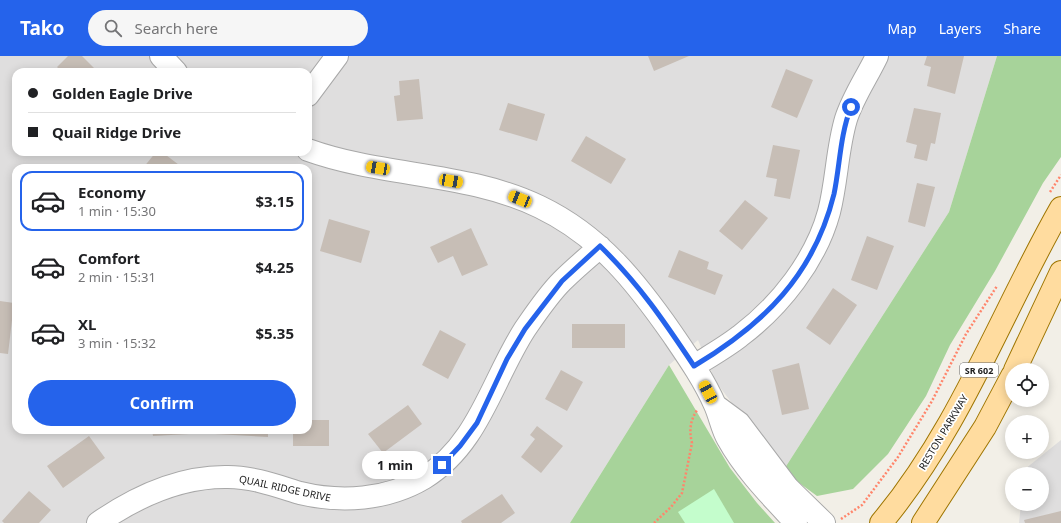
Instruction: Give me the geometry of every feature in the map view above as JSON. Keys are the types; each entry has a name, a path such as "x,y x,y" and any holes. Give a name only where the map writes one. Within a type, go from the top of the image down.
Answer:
{"main road":[{"name":"RESTON PARKWAY","path":"881,523 911,484 955,415 1038,249 1053,203"},
{"path":"1018,363 1061,272"},
{"name":"SR 602","path":"924,523 985,428 1005,389"}],"street":[{"path":"161,56 172,68"},
{"path":"312,90 337,56"},
{"path":"694,366 741,336 785,292 804,267 818,243 829,214 836,183 840,147 846,120 856,95 876,56"},
{"path":"312,151 364,166 480,186 510,195 540,207 573,226 600,246 644,293 694,366 707,407 727,438 769,494 796,523"},
{"name":"QUAIL RIDGE DRIVE","path":"98,523 120,507 148,493 177,483 203,478 229,477 252,479 302,493 330,498 356,499 379,496 403,488 424,478 442,465 460,446 477,423 507,359 525,329 549,297 562,281 600,246"},
{"path":"707,407 739,423 788,488 831,522"}],"path":[{"path":"1053,203 1061,175"},
{"path":"831,522 855,512 862,505 898,457 932,402 966,334 1001,280"},
{"path":"654,523 671,507 682,493 692,443 690,435 691,419 707,407"}],"shaded area":[{"path":"0,56 997,56 949,212 783,471 716,382 698,340 669,365 570,523 0,523"},
{"path":"1061,440 1061,523 1019,523 1020,511 1049,511 1049,467 1027,467 1037,459 1049,459 1049,450"}],"green space":[{"path":"997,56 1061,56 1061,157 1043,183 995,271 950,345 926,396 888,454 853,489 817,496 783,471 949,212"},
{"path":"669,365 730,468 757,503 775,523 570,523"},
{"path":"714,489 734,523 685,523 678,512"}],"building":[{"path":"68,56 82,56 94,68 58,68 57,67"},
{"path":"648,56 689,56 654,71"},
{"path":"927,56 964,56 955,94 927,86 931,67 924,65"},
{"path":"786,69 813,80 797,118 771,107"},
{"path":"419,79 423,119 397,121 394,96 400,95 399,81"},
{"path":"508,103 545,114 537,141 499,130"},
{"path":"914,108 941,113 935,144 931,143 927,161 914,158 917,145 906,142"},
{"path":"586,136 626,159 611,184 571,161"},
{"path":"773,145 800,150 790,199 774,196 777,179 766,177"},
{"path":"153,156 167,156 178,164 146,164"},
{"path":"917,183 935,187 925,227 908,222"},
{"path":"745,200 768,218 742,250 719,231"},
{"path":"329,219 370,231 361,263 320,251"},
{"path":"471,228 488,265 462,276 453,256 438,263 430,247"},
{"path":"867,236 894,246 877,290 851,280"},
{"path":"679,250 709,262 707,269 723,275 715,295 668,277"},
{"path":"833,288 857,305 830,345 806,328"},
{"path":"0,301 12,303 12,320 8,354 0,353"},
{"path":"572,324 625,324 625,348 572,348"},
{"path":"440,330 466,344 448,379 422,365"},
{"path":"799,363 809,409 782,415 772,370"},
{"path":"561,370 583,382 567,411 545,399"},
{"path":"408,405 422,424 383,453 368,434"},
{"path":"312,420 329,420 329,446 293,446 293,434 312,434"},
{"path":"537,426 563,446 541,473 521,457 535,439 530,435"},
{"path":"153,434 189,434 153,436"},
{"path":"215,434 268,434 268,437"},
{"path":"89,436 105,458 63,488 47,466"},
{"path":"29,491 51,510 39,523 4,523 2,521"},
{"path":"502,494 515,513 501,523 462,523 461,521"},
{"path":"1061,511 1061,523 1025,523 1024,520"}],"route":[{"path":"442,465 460,446 477,423 491,396 507,359 525,329 562,281 600,246 644,293 694,366 741,336 765,314 785,292 804,267 818,243 829,214 836,183 840,147 846,120 851,107"}]}
